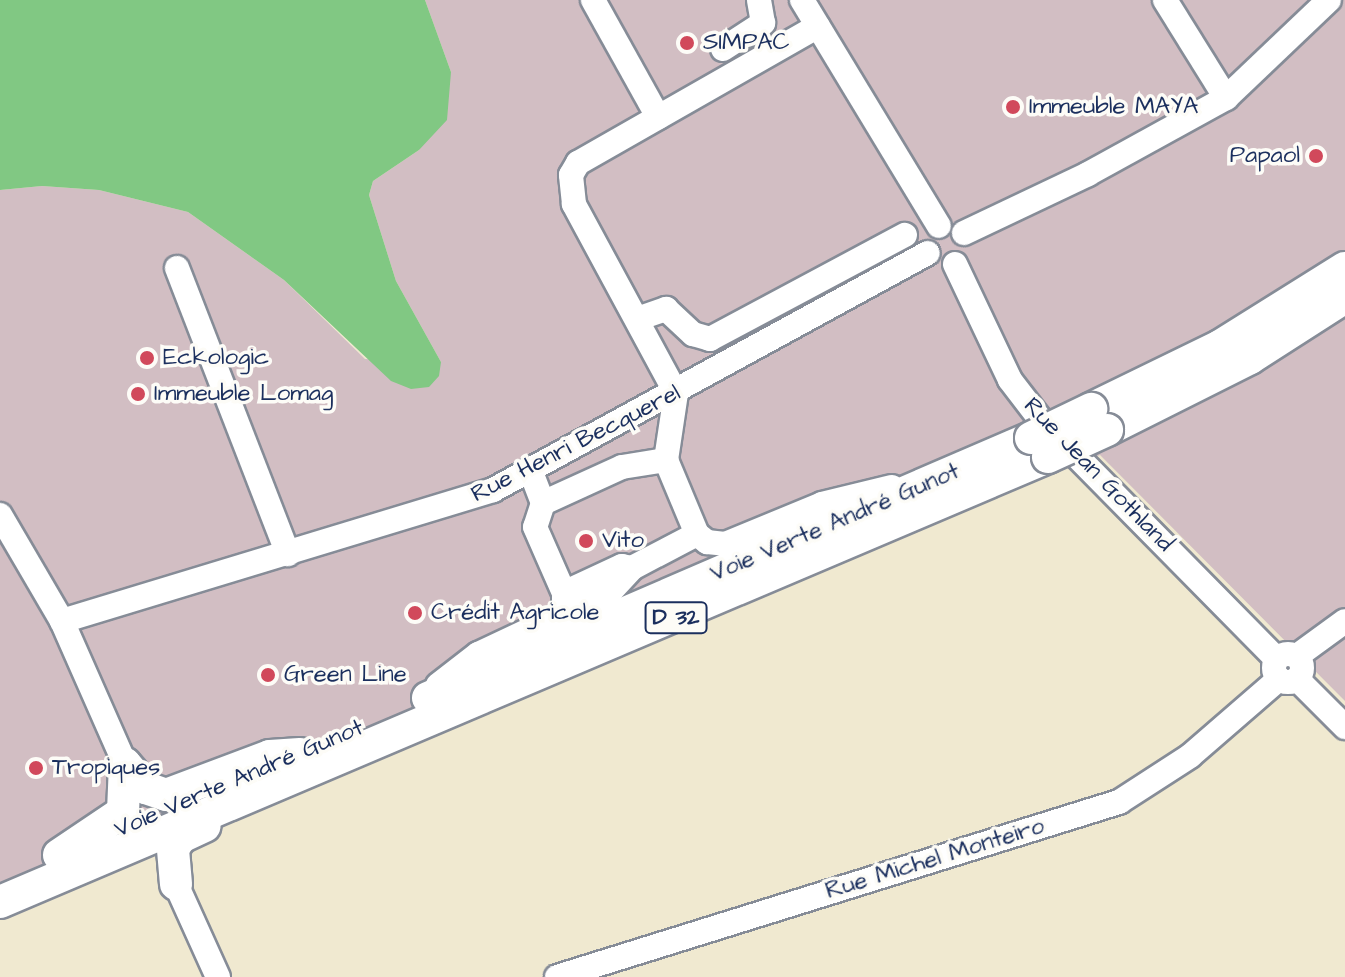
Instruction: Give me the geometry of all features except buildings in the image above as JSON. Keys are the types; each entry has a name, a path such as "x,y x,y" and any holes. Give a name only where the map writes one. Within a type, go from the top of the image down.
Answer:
{"main road":[{"name":"Voie Verte André Gunot","path":"1099,420 1345,268"},
{"name":"Voie Verte André Gunot","path":"0,880 68,861 301,764 1250,358 1345,297"},
{"name":"Voie Verte André Gunot","path":"301,764 414,704 941,477 1040,448"},
{"path":"125,764 146,788 166,795 270,756 301,764 290,788 181,837 171,856 176,884"},
{"path":"68,861 123,812 125,764"},
{"path":"68,861 137,853 156,862 176,884"},
{"name":"Voie Verte André Gunot","path":"0,902 68,861"}],"street":[{"path":"723,49 763,23 759,0"},
{"path":"802,0 939,226"},
{"path":"1165,0 1226,98"},
{"path":"964,233 1088,174 1226,98 1329,0"},
{"path":"597,1 658,117"},
{"path":"818,26 578,163 568,183 574,204 676,393 666,460 697,534 707,542 725,544 822,504 941,477"},
{"path":"952,225 964,233 967,251 955,264 937,263 928,253 930,235 939,226 952,225"},
{"path":"637,319 666,309 693,334 710,339 905,235"},
{"name":"Rue Henri Becquerel","path":"62,621 469,499 531,472 928,253"},
{"name":"Rue Jean Gothland","path":"955,264 1010,380 1040,419 1345,727"},
{"path":"177,268 288,554"},
{"path":"543,503 622,467 666,460"},
{"path":"531,472 543,503 535,527 564,602"},
{"path":"0,515 62,621 125,764"},
{"path":"414,704 478,654 564,602 610,592 632,568 697,534"},
{"name":"Rue Michel Monteiro","path":"557,977 1119,802 1190,756 1288,668 1344,624"},
{"path":"176,884 218,977"}],"shaded area":[{"path":"425,0 1345,0 1345,701 1100,455 0,908 0,190 42,186 99,190 188,212 284,280 365,359 441,362 396,281 369,195 373,181 419,150 451,72"}],"green space":[{"path":"0,0 425,0 451,72 447,120 419,150 373,181 369,195 396,281 441,362 439,376 429,387 411,389 391,381 284,280 188,212 99,190 42,186 0,190"}],"place":[{"name":"SIMPAC","path":"687,43"},
{"name":"Immeuble MAYA","path":"1013,107"},
{"name":"Papaol","path":"1316,156"},
{"name":"Eckologic","path":"147,358"},
{"name":"Immeuble Lomag","path":"138,394"},
{"name":"Vito","path":"586,541"},
{"name":"Crédit Agricole","path":"415,613"},
{"name":"Green Line","path":"268,675"},
{"name":"Tropiques","path":"36,768"}]}
